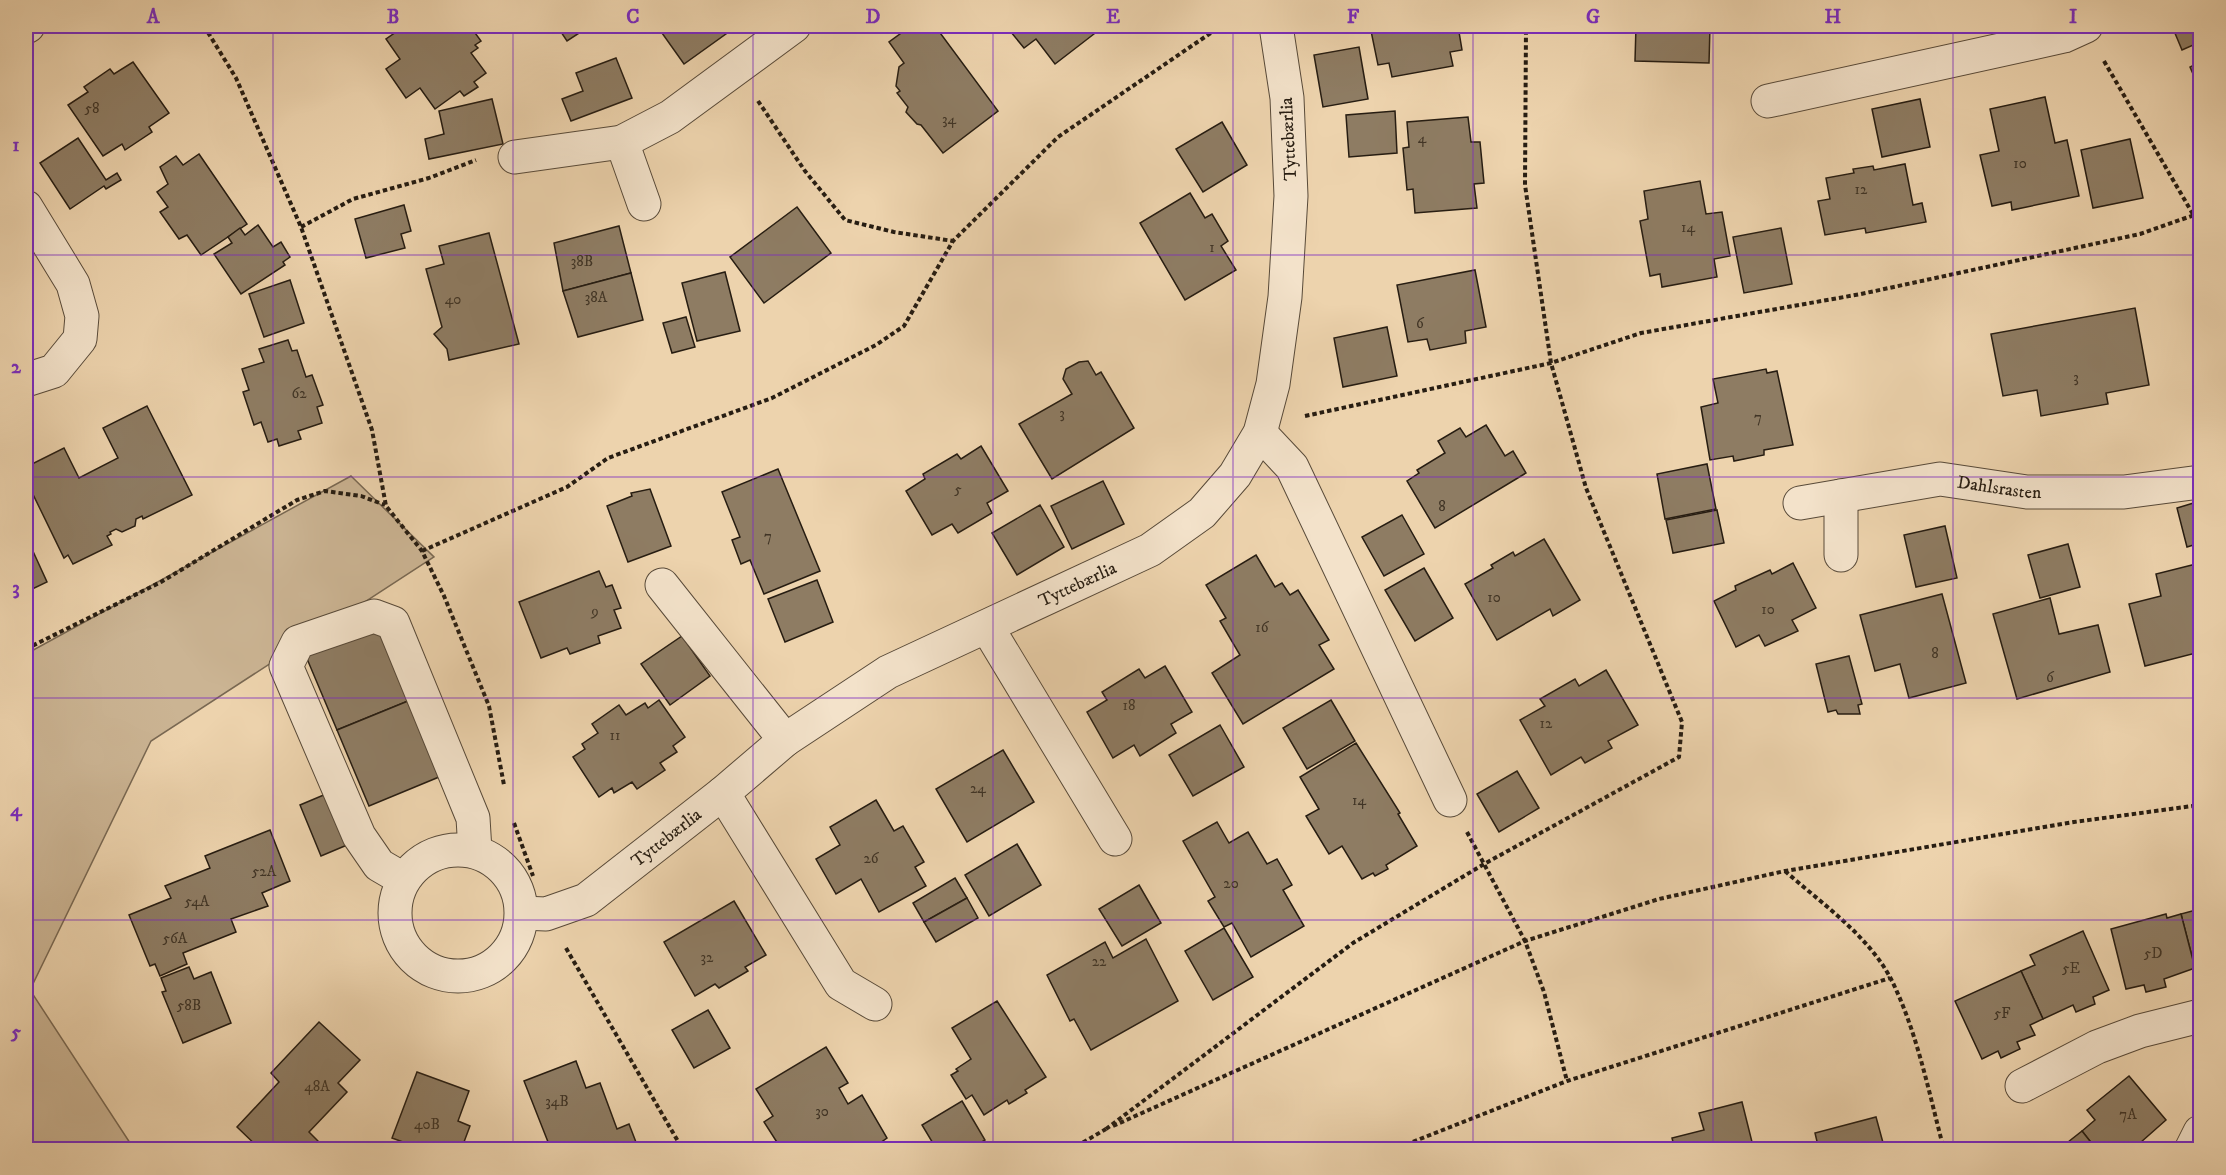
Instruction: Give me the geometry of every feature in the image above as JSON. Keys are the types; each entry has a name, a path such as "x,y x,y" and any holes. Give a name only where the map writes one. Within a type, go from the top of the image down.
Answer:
{"street":[{"path":"515,157 622,142 670,117 794,26"},
{"name":"Tyttebærlia","path":"534,914 586,900 723,793 784,740 888,672 1150,550 1202,513 1235,475 1262,424 1273,384 1285,297 1291,196 1287,98 1276,26"},
{"path":"1768,101 2064,36 2085,26"},
{"path":"622,142 644,204"},
{"path":"26,207 73,284 82,316 80,339 54,371 26,380"},
{"path":"1262,424 1292,467 1450,800"},
{"name":"Dahlsrasten","path":"1800,503 1940,479 2027,492 2124,492 2200,482"},
{"path":"1841,496 1841,555"},
{"path":"662,585 784,740"},
{"path":"403,879 379,865 359,837 286,666 298,642 374,616 393,623 473,818 475,851"},
{"path":"987,627 1115,838"},
{"path":"723,793 841,984 875,1004"},
{"path":"448,850 475,851 500,864 534,914 496,965 469,976 440,975 414,960 398,936 394,906 403,879 422,859 448,850"},
{"path":"2022,1086 2097,1047 2140,1031 2200,1023"},
{"path":"2191,1149 2200,1132"}],"path":[{"path":"204,26 236,78 301,226 372,429 386,506 422,551 444,596 489,706 505,792"},
{"path":"422,551 567,487 608,458 772,398 876,345 904,326 953,241 1058,137 1221,26"},
{"path":"1106,1129 1353,943 1484,864 1679,757 1682,722 1586,489 1551,363 1525,185 1526,26"},
{"path":"2085,26 2194,216"},
{"path":"736,68 805,171 845,220 894,232 953,241"},
{"path":"301,226 353,199 429,178 490,155 515,157"},
{"path":"1262,424 1551,363 1641,333 1861,294 2140,234 2200,213"},
{"path":"26,649 161,582 297,500 325,491 361,496 386,506"},
{"path":"1450,800 1525,941 1544,992 1567,1081"},
{"path":"1070,1149 1106,1129 1525,941 1659,899 1785,871 2074,822 2200,805"},
{"path":"511,814 534,914 683,1149"},
{"path":"1785,871 1861,938 1890,978 1916,1046 1944,1149"},
{"path":"1392,1149 1567,1081 1890,978"}],"shaded area":[{"path":"351,476 434,557 151,741 30,990 134,1149 26,1149 26,654"}],"building":[{"path":"405,26 470,26 481,41 475,45 478,48 471,53 486,73 474,82 478,87 464,96 460,91 435,109 420,88 406,98 386,69 400,59 386,39"},
{"path":"557,26 590,26 567,41"},
{"path":"657,26 727,26 730,31 684,64"},
{"path":"911,26 935,26 998,111 943,153 921,125 917,124 906,112 908,107 897,93 900,91 896,86 899,67 904,63 889,42"},
{"path":"1006,26 1103,27 1055,64 1036,39 1024,48"},
{"path":"1370,26 1458,26 1462,50 1450,52 1453,66 1392,77 1389,63 1378,65"},
{"path":"1636,26 1710,26 1709,63 1635,61"},
{"path":"1912,26 1945,26 1914,32"},
{"path":"2172,26 2200,26 2200,42 2182,50"},
{"path":"1359,47 1368,99 1323,107 1314,55"},
{"path":"616,58 632,98 571,121 562,99 583,91 576,73"},
{"path":"133,62 169,113 149,127 152,132 125,150 122,144 103,156 68,105 88,92 84,87 110,69 114,74"},
{"path":"2200,62 2200,90 2190,67"},
{"path":"2045,97 2055,143 2067,140 2079,196 2012,210 2011,202 1992,206 1980,155 1999,151 1990,109"},
{"path":"492,99 503,144 429,159 425,139 444,134 439,111"},
{"path":"1920,99 1930,147 1882,157 1872,109"},
{"path":"1395,111 1397,153 1349,157 1346,115"},
{"path":"1468,117 1471,142 1480,142 1484,183 1474,184 1477,208 1415,213 1413,189 1407,190 1403,148 1409,147 1407,122"},
{"path":"1222,122 1247,165 1203,192 1176,149"},
{"path":"78,138 106,180 117,173 121,180 106,189 104,186 70,209 40,163"},
{"path":"2130,139 2143,198 2093,208 2081,150"},
{"path":"199,154 247,224 201,255 187,235 179,239 160,212 168,207 157,192 168,184 160,167 176,156 183,165"},
{"path":"1905,164 1913,205 1922,203 1926,222 1866,233 1865,228 1825,235 1818,201 1830,199 1826,178 1854,173 1853,169 1873,166 1874,170"},
{"path":"1700,181 1706,214 1722,212 1730,256 1714,259 1717,277 1662,287 1660,274 1650,276 1640,221 1648,219 1644,191"},
{"path":"1190,193 1205,218 1212,214 1228,241 1221,246 1236,270 1185,300 1140,223"},
{"path":"404,205 411,231 401,234 405,248 366,258 355,219"},
{"path":"797,207 831,253 764,303 730,257"},
{"path":"258,225 273,247 281,242 290,257 283,262 285,265 241,294 214,254 232,243 228,237 240,228 245,235"},
{"path":"619,226 631,273 563,291 554,243"},
{"path":"1781,228 1792,284 1744,293 1733,237"},
{"path":"489,233 519,344 449,360 447,349 434,334 442,327 426,269 444,264 439,246"},
{"path":"1475,270 1486,327 1465,331 1466,343 1430,350 1427,339 1408,342 1397,285"},
{"path":"725,272 740,331 697,341 682,283"},
{"path":"631,273 643,320 578,337 563,291"},
{"path":"290,280 304,323 264,337 249,294"},
{"path":"2200,289 2200,319 2193,290"},
{"path":"2135,308 2149,385 2106,393 2108,404 2041,416 2037,390 2003,396 1991,334"},
{"path":"686,317 695,347 672,353 663,323"},
{"path":"1387,327 1397,376 1343,387 1334,338"},
{"path":"288,340 292,351 297,350 306,377 312,375 323,405 317,407 322,423 298,431 301,439 279,446 277,439 268,442 261,422 254,425 243,392 249,390 242,369 264,362 259,349"},
{"path":"2200,341 2200,371 2193,343"},
{"path":"1088,361 1096,375 1101,372 1134,428 1052,479 1019,424 1072,394 1063,379 1066,369 1079,362"},
{"path":"1766,369 1767,373 1777,371 1793,445 1764,450 1764,455 1734,461 1733,456 1710,460 1701,407 1718,403 1713,379"},
{"path":"147,406 192,495 143,519 142,516 136,519 135,526 122,532 116,529 110,532 111,534 107,536 112,545 73,564 68,555 64,558 26,480 26,467 64,448 79,478 118,458 103,428"},
{"path":"1486,425 1505,456 1513,451 1526,473 1435,528 1407,481 1419,473 1417,470 1445,453 1438,441 1460,428 1466,437"},
{"path":"981,446 1008,491 987,503 992,513 958,533 952,524 932,535 906,491 925,479 923,474 957,454 961,459"},
{"path":"1707,464 1716,509 1665,519 1657,474"},
{"path":"778,469 820,571 764,594 750,560 741,564 732,540 740,537 722,492"},
{"path":"1103,481 1124,524 1072,549 1051,506"},
{"path":"650,489 671,546 628,562 607,506 632,496 631,493"},
{"path":"2200,501 2200,543 2187,547 2177,508"},
{"path":"1040,505 1064,547 1017,575 992,533"},
{"path":"1717,510 1724,543 1673,553 1666,520"},
{"path":"1402,515 1424,554 1384,576 1362,537"},
{"path":"1945,526 1957,578 1916,587 1904,535"},
{"path":"26,536 47,582 26,592"},
{"path":"1544,539 1580,600 1553,616 1550,609 1497,640 1465,584 1493,568 1491,565 1513,552 1515,556"},
{"path":"2068,544 2080,587 2040,598 2028,555"},
{"path":"1256,555 1275,587 1282,583 1290,595 1298,590 1329,640 1319,645 1334,669 1243,724 1212,673 1240,655 1220,621 1226,618 1206,585"},
{"path":"1793,563 1816,608 1792,620 1798,631 1765,646 1759,635 1736,647 1714,601 1736,590 1735,586 1770,570 1772,574"},
{"path":"2200,563 2200,652 2145,666 2129,604 2161,596 2156,574"},
{"path":"1424,568 1453,618 1415,641 1385,590"},
{"path":"599,571 606,587 612,585 621,608 614,610 621,628 598,636 600,643 570,654 567,648 541,658 519,602"},
{"path":"817,580 833,622 785,642 768,599"},
{"path":"1942,594 1966,683 1909,698 1900,664 1875,671 1860,615"},
{"path":"2050,598 2059,634 2098,625 2110,672 2017,699 1993,614"},
{"path":"376,624 408,701 337,730 305,654"},
{"path":"682,636 710,676 670,705 641,664"},
{"path":"1849,656 1862,704 1858,705 1860,714 1838,714 1836,710 1828,712 1816,664"},
{"path":"1165,666 1192,712 1171,724 1176,733 1140,756 1134,745 1113,758 1087,712 1107,700 1102,692 1139,669 1145,678"},
{"path":"1606,670 1638,725 1608,741 1612,748 1585,763 1581,757 1551,775 1520,720 1545,706 1540,699 1575,679 1579,686"},
{"path":"659,700 685,737 673,746 677,752 660,763 665,770 637,789 632,782 614,793 612,788 599,797 573,757 585,749 582,744 598,733 592,724 619,705 626,715 645,703 648,708"},
{"path":"1331,700 1355,741 1307,769 1283,728"},
{"path":"408,701 439,777 369,806 337,730"},
{"path":"1220,725 1244,767 1193,796 1169,755"},
{"path":"1356,743 1400,813 1398,814 1417,846 1386,865 1388,869 1375,876 1373,873 1362,879 1342,846 1329,854 1306,816 1319,809 1300,777"},
{"path":"1003,750 1034,802 967,842 936,789"},
{"path":"1517,771 1539,808 1499,832 1477,794"},
{"path":"326,794 347,845 321,856 300,805"},
{"path":"876,800 894,831 903,826 924,862 915,867 926,886 879,912 861,879 836,894 816,859 840,845 830,827"},
{"path":"1217,822 1229,843 1248,832 1267,864 1277,859 1292,885 1283,890 1304,926 1251,957 1232,923 1224,927 1208,901 1215,897 1183,841"},
{"path":"270,830 290,881 262,893 268,906 231,919 236,932 183,953 187,964 160,976 155,964 150,966 129,915 171,898 165,886 210,868 205,856"},
{"path":"1017,844 1041,885 989,916 965,875"},
{"path":"955,878 967,898 924,922 913,903"},
{"path":"1139,885 1161,923 1122,946 1099,909"},
{"path":"967,898 978,918 936,942 924,922"},
{"path":"734,901 766,955 745,967 748,971 719,988 715,984 695,996 664,942"},
{"path":"2200,905 2200,966 2195,968 2181,914 2196,910 2195,906"},
{"path":"2166,914 2167,918 2181,914 2195,968 2164,979 2166,987 2146,992 2144,985 2126,989 2111,929"},
{"path":"1224,928 1253,977 1213,1000 1185,951"},
{"path":"2083,931 2109,990 2093,997 2095,1004 2076,1012 2073,1005 2043,1019 2021,971 2035,965 2030,955"},
{"path":"1146,939 1178,1001 1091,1050 1074,1019 1070,1021 1047,975 1105,942 1113,958"},
{"path":"189,967 194,979 211,972 231,1023 183,1043 162,992 166,991 161,978"},
{"path":"2021,971 2043,1019 2030,1025 2035,1035 2017,1042 2020,1049 2001,1058 1998,1051 1982,1059 1955,1001"},
{"path":"997,1001 1046,1077 1025,1090 1027,1093 1009,1104 1007,1100 984,1115 972,1095 966,1099 951,1075 971,1059 952,1028"},
{"path":"708,1010 730,1048 694,1068 672,1030"},
{"path":"319,1022 360,1060 338,1083 347,1092 309,1132 318,1141 311,1150 261,1150 237,1127 279,1082 271,1073"},
{"path":"826,1047 848,1083 839,1088 848,1104 862,1095 887,1138 870,1150 801,1150 797,1144 788,1148 780,1147 764,1122 773,1116 756,1089"},
{"path":"576,1061 586,1088 600,1083 617,1129 629,1124 639,1150 564,1150 561,1142 550,1147 524,1081"},
{"path":"417,1072 469,1091 458,1121 470,1126 461,1150 401,1150 403,1142 392,1138"},
{"path":"2129,1076 2166,1120 2132,1150 2097,1150 2082,1131 2095,1120 2087,1110"},
{"path":"962,1101 985,1140 969,1150 937,1150 922,1125"},
{"path":"1742,1102 1754,1150 1675,1150 1672,1138 1704,1130 1699,1113"},
{"path":"1876,1117 1885,1150 1819,1150 1815,1133"},
{"path":"2082,1131 2097,1150 2058,1150"}]}
